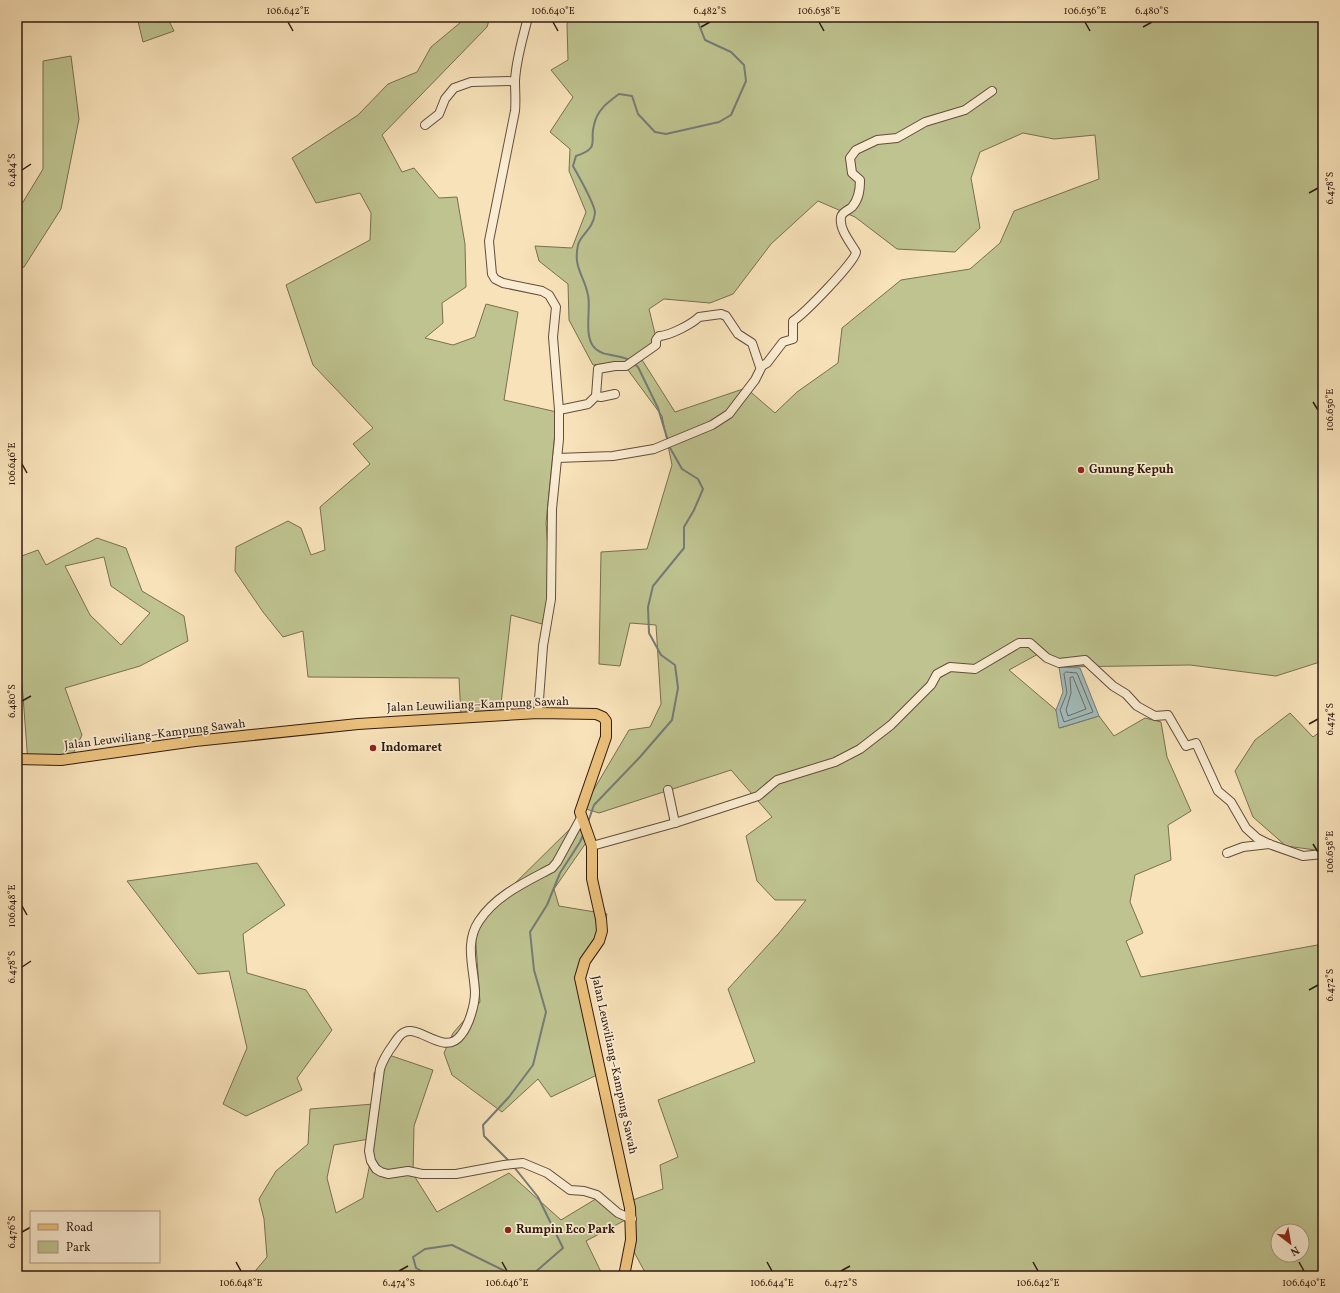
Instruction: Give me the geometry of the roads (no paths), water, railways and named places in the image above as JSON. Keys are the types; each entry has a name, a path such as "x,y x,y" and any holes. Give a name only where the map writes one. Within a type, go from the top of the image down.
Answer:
{"main road":[{"name":"Jalan Leuwiliang–Kampung Sawah","path":"17,759 61,760 195,741 358,724 538,713 596,714 603,717 606,722 606,737 580,806 582,819 592,846 592,879 601,919 602,931 599,941 585,961 580,978 632,1219 631,1240 624,1276"}],"street":[{"path":"528,17 518,56 515,81 517,94 515,111 489,241 492,274 499,281 542,291 549,295 555,303 556,314 553,337 559,410 557,458 552,509 552,599 543,646 538,713"},
{"path":"425,124 439,114 445,99 454,88 471,82 515,81"},
{"path":"557,458 624,455 654,449 712,425 729,414 756,380 762,366 767,363 783,342 793,339 793,321 803,315 831,283 849,266 856,255 856,252 845,234 841,218 860,194 860,180 852,173 850,158 856,150 877,140 897,138 925,122 965,110 992,91"},
{"path":"559,410 588,404 596,396 598,369 626,366 635,362 656,345 656,340 659,336 673,333 695,321 699,317 721,314 729,319 738,334 752,343 758,364 762,366"},
{"path":"596,396 601,397 615,394"},
{"path":"592,846 674,823 758,796 777,780 836,762 860,749 891,725 931,685 937,674 950,666 975,669 1019,643 1030,643 1047,658 1059,663 1085,660 1113,686 1126,694 1138,706 1155,716 1168,715 1186,746 1196,743 1218,791 1231,802 1246,828 1257,838 1269,844 1303,856 1323,854"},
{"path":"668,790 674,823"},
{"path":"582,819 552,868 504,895 475,927 471,948 475,1000 462,1034 458,1039 442,1042 416,1032 405,1032 383,1059 380,1069 369,1151 371,1161 376,1169 388,1174 408,1171 422,1174 456,1174 508,1164 523,1163 547,1173 570,1190 584,1191 597,1195 618,1213 632,1219"},
{"path":"1227,853 1243,848 1269,844"}],"water":[{"path":"1059,667 1080,668 1099,716 1059,728 1056,710 1063,692"}],"waterway":[{"path":"629,360 605,354 597,350 590,341 588,328 589,300 578,266 577,253 578,245 590,228 595,213 582,182 573,166 576,156 584,153 591,147 595,120 600,111 607,103 619,94 632,96 638,114 655,132 666,134 719,122 731,115 746,81 744,65 731,52 705,40 696,17"},
{"path":"634,364 638,367 658,408 668,441"},
{"path":"588,822 594,805 640,757 672,720 678,688 675,665 661,655 649,633 648,607 653,586 684,548 684,527 694,510 703,489 698,479 682,469 669,446"},
{"path":"510,1162 484,1136 483,1125 509,1097 533,1065 546,1012 534,970 530,932 547,905 560,873 580,842 584,833"},
{"path":"514,1167 538,1197 563,1248 533,1274 519,1276"},
{"path":"442,1276 428,1275 416,1268 413,1257 425,1249 452,1245 515,1276"}],"place":[{"name":"Gunung Kepuh","path":"1081,470"},
{"name":"Indomaret","path":"373,748"},
{"name":"Rumpin Eco Park","path":"508,1230"}]}
